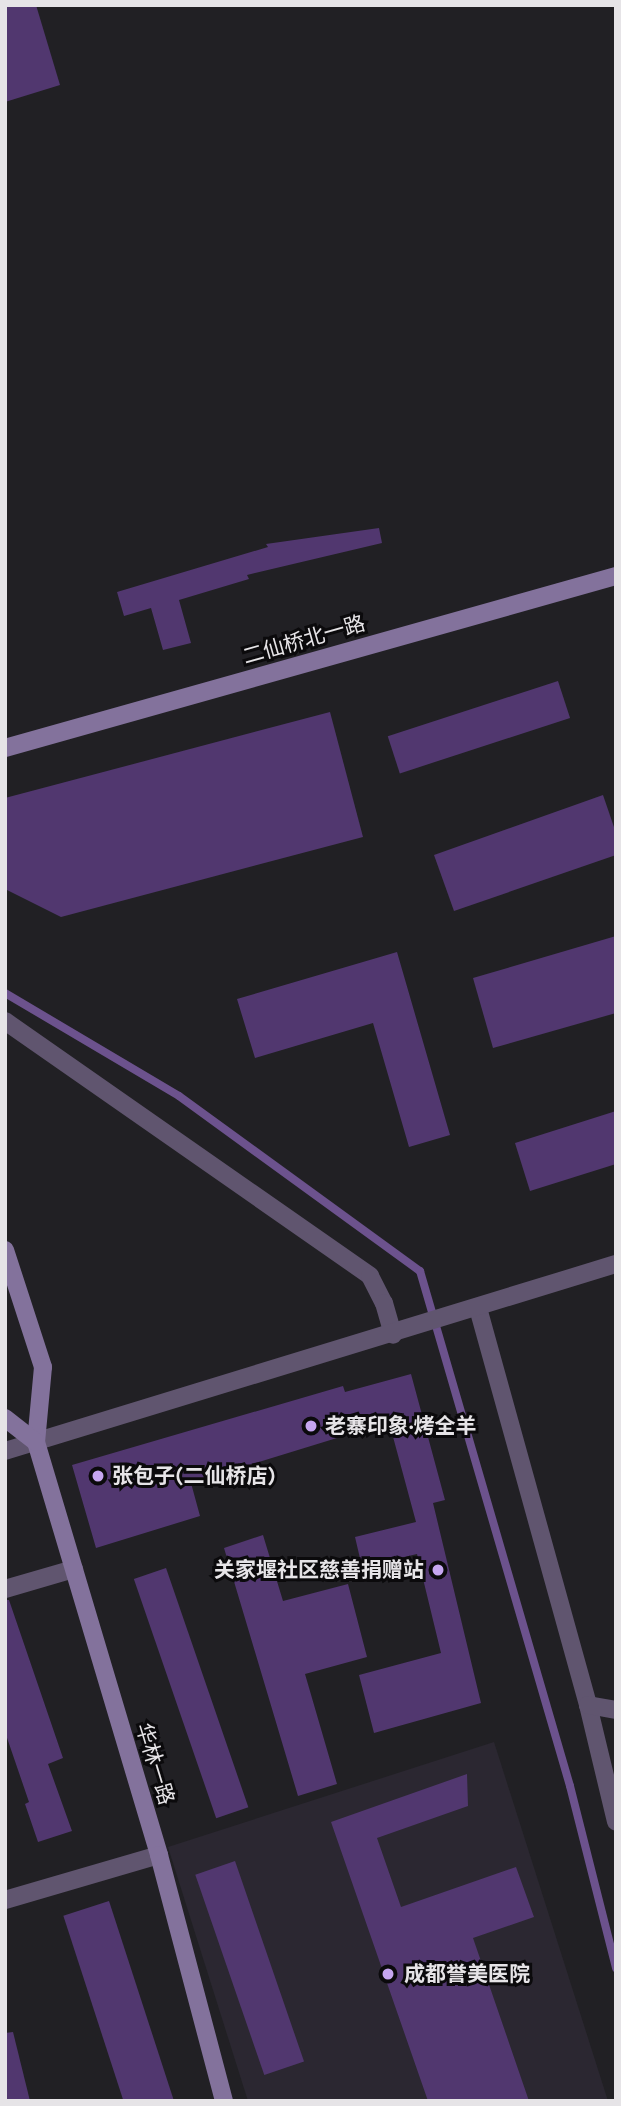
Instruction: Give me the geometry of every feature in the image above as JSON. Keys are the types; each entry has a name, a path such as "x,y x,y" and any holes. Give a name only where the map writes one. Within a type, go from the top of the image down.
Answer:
{"street":[{"name":"二仙桥北一路","path":"5,748 616,576"},
{"path":"5,1021 370,1276 399,1333"},
{"path":"5,1250 43,1367 36,1442"},
{"path":"5,1451 399,1333 616,1264"},
{"path":"470,1310 588,1706 616,1822"},
{"path":"5,1418 36,1442"},
{"name":"华林一路","path":"36,1442 159,1855 224,2101"},
{"path":"5,1589 74,1569"},
{"path":"588,1706 616,1710"},
{"path":"5,1900 159,1855"}],"shaded area":[{"name":"成都誉美医院","path":"494,1742 608,2101 248,2101 168,1847"}],"building":[{"path":"5,5 36,5 60,85 5,102"},
{"path":"379,528 382,543 247,575 249,579 179,600 191,643 163,650 151,608 124,616 117,592 268,547 266,544"},
{"path":"558,681 570,718 400,773 388,736"},
{"path":"330,712 363,837 61,917 5,889 5,798"},
{"path":"603,795 616,833 616,855 454,911 434,855"},
{"path":"616,936 616,1013 493,1048 473,978"},
{"path":"397,952 450,1135 409,1147 373,1023 255,1058 237,999"},
{"path":"616,1111 616,1164 530,1191 515,1143"},
{"path":"411,1374 445,1500 433,1503 481,1703 374,1733 359,1675 441,1653 417,1554 362,1567 355,1537 416,1522 389,1422 191,1483 200,1516 96,1548 72,1465 343,1386 345,1392"},
{"path":"263,1535 283,1601 348,1584 367,1657 305,1674 337,1784 298,1796 224,1548"},
{"path":"166,1568 248,1807 216,1818 134,1579"},
{"path":"5,1600 9,1600 63,1758 48,1764 72,1831 38,1842 25,1804 29,1802 5,1732"},
{"name":"成都誉美医院","path":"467,1774 468,1806 377,1838 401,1907 516,1867 534,1917 473,1938 529,2101 428,2101 331,1822"},
{"path":"235,1861 304,2061 264,2075 195,1875"},
{"path":"109,1901 174,2101 124,2101 63,1916"},
{"path":"13,2032 30,2101 5,2101 5,2033"}],"waterway":[{"path":"5,993 179,1096 420,1271 570,1786 616,1968"}],"place":[{"name":"老寨印象·烤全羊","path":"311,1426"},
{"name":"张包子(二仙桥店)","path":"98,1476"},
{"name":"关家堰社区慈善捐赠站","path":"438,1570"},
{"name":"成都誉美医院","path":"388,1974"}]}
